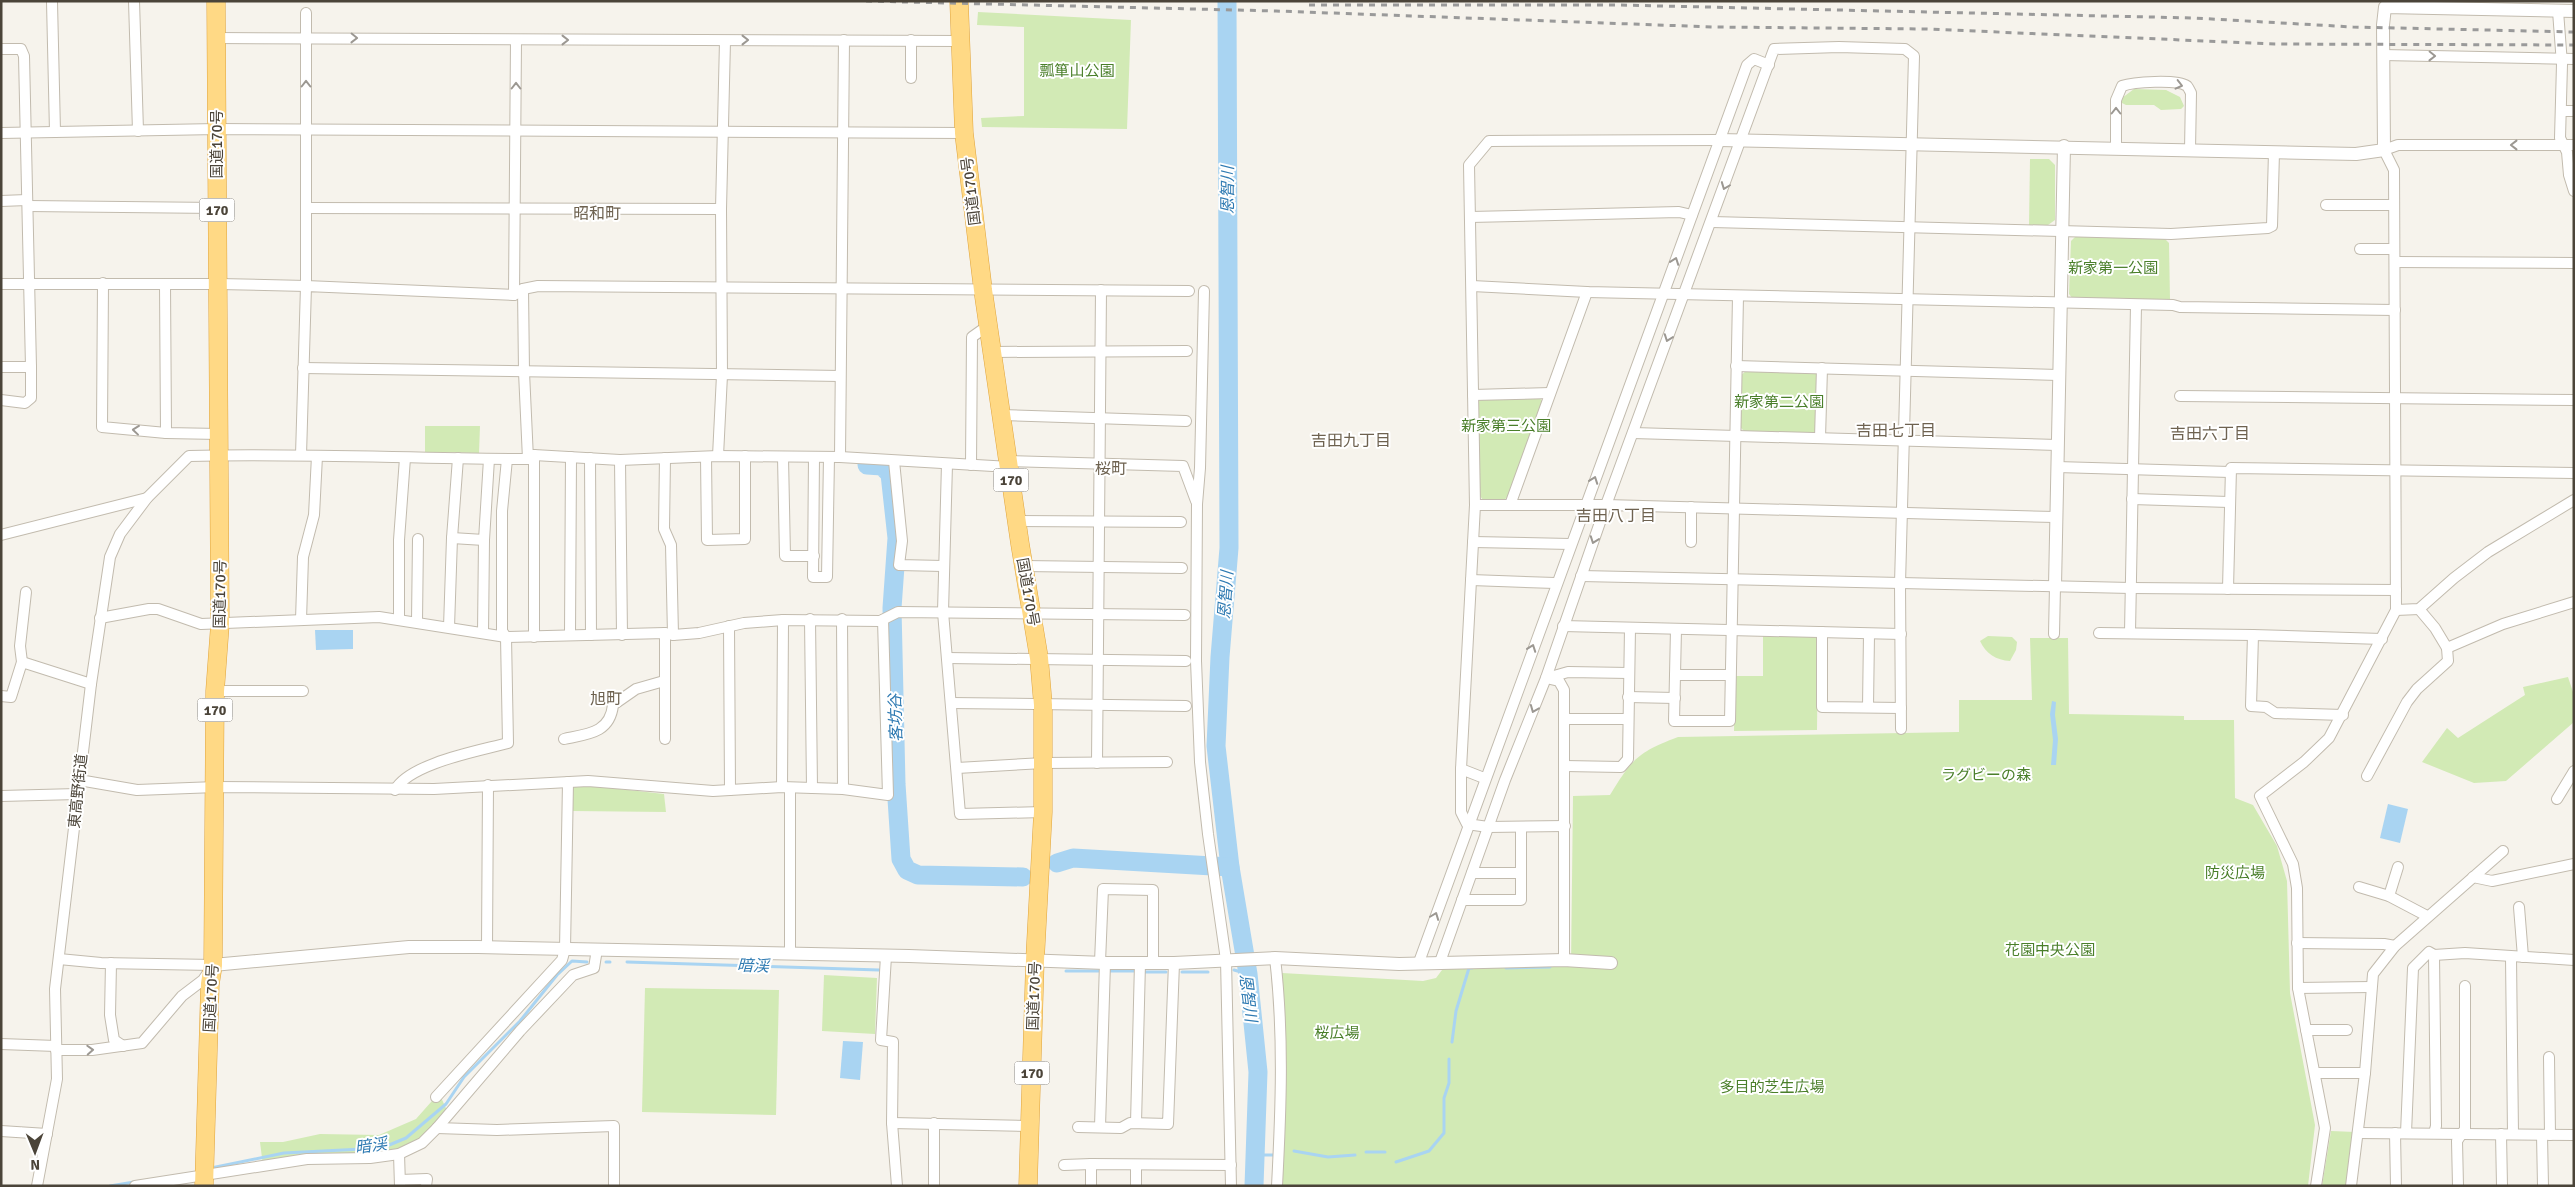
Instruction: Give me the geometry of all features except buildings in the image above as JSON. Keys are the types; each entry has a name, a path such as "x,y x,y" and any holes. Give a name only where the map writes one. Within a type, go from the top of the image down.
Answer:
{"highway":[{"name":"国道170号","path":"205,1175 210,984 213,965 216,786 215,691 220,624 216,1"},
{"name":"国道170号","path":"959,1 964,133 983,290 1023,566 1039,658 1043,705 1043,812 1035,960 1028,1186"}],"street":[{"path":"134,1 138,130"},
{"path":"52,2 55,132"},
{"path":"2316,1186 2324,1128 2316,1073 2298,988 2297,888 2293,864 2260,796 2304,762 2329,738 2343,715 2396,610 2394,170 2384,150 2385,4 2574,11"},
{"path":"2558,10 2562,59 2560,138 2567,152 2569,176 2574,191"},
{"path":"301,454 306,286 306,13"},
{"path":"216,38 959,40"},
{"path":"516,40 515,209 524,372 531,457 534,637"},
{"path":"718,456 722,374 721,209 724,132 724,40"},
{"path":"814,457 813,577 827,577 840,376 844,40"},
{"path":"911,40 911,78"},
{"path":"1440,962 1488,827 1546,678 1606,505 1712,222 1774,49 1839,47 1905,49 1914,56 1900,584 1901,729"},
{"path":"1,49 21,49 24,56 24,134 28,203 31,367 31,398 25,403 1,400"},
{"path":"2384,55 2574,59"},
{"path":"1418,962 1555,583 1747,65 1754,60 1769,66"},
{"path":"2116,148 2116,100 2122,86 2131,82 2179,84 2187,87 2191,93 2190,150"},
{"path":"2561,111 2574,111"},
{"path":"1,133 217,129 964,133"},
{"path":"1468,824 1461,812 1461,769 1475,505 1469,165 1489,141 1742,140 2356,154 2384,150 2398,145 2574,145"},
{"path":"2054,634 2064,146"},
{"path":"1712,222 2171,234 2268,228 2272,226 2274,152"},
{"path":"1,201 217,208"},
{"path":"2326,205 2394,205"},
{"path":"306,208 721,209"},
{"path":"1470,217 1679,212 1692,215"},
{"path":"2360,248 2394,249"},
{"path":"2395,262 2574,263"},
{"path":"103,283 102,427 166,433 219,434"},
{"path":"1,284 219,284 519,292 538,286 842,290 1189,291"},
{"path":"165,284 166,433"},
{"path":"1472,286 1587,292 1738,296 2136,306 2395,310"},
{"path":"1097,763 1101,290"},
{"path":"1204,291 1200,468 1197,504 1198,707 1200,762 1211,860 1228,960 1231,1186"},
{"path":"1510,505 1587,292"},
{"path":"1676,629 1674,721 1730,721 1738,296"},
{"path":"2130,633 2136,306"},
{"path":"971,465 972,337 989,325"},
{"path":"993,352 1187,351"},
{"path":"1736,366 2058,374"},
{"path":"1,367 31,367"},
{"path":"303,368 840,376"},
{"path":"1820,438 1822,368"},
{"path":"1473,395 1550,393"},
{"path":"2180,396 2574,400"},
{"path":"1002,415 1186,421"},
{"path":"1633,434 2057,444"},
{"name":"東高野街道","path":"37,1186 57,1079 54,989 91,684 110,557 120,534 147,498 188,456 301,454 405,458 571,457 620,460 745,456 834,457 971,465 1100,463 1183,466 1197,504"},
{"path":"301,620 303,557 314,515 317,456"},
{"path":"706,457 707,540 745,539 745,456"},
{"path":"570,635 571,457"},
{"path":"783,457 785,556 814,556"},
{"path":"399,619 399,540 405,458"},
{"path":"449,627 452,538 458,458"},
{"path":"483,633 484,540 489,458"},
{"path":"395,790 400,781 431,766 508,743 506,637 502,630 502,511 506,491 507,458"},
{"path":"590,458 591,635"},
{"path":"665,458 664,529 671,545 669,634 664,681 665,739"},
{"path":"620,460 622,635"},
{"path":"894,461 902,540 899,565 943,566"},
{"path":"947,464 943,612 960,814 1043,812"},
{"path":"2057,467 2230,472"},
{"path":"2228,588 2231,468 2395,472 2574,473"},
{"path":"1,535 147,498"},
{"path":"2132,499 2229,502"},
{"path":"2396,610 2419,608 2488,552 2574,500"},
{"path":"1475,505 1606,505 2056,516"},
{"path":"1690,507 1691,542"},
{"path":"1017,521 1181,522"},
{"path":"452,538 484,540"},
{"path":"417,622 418,539"},
{"path":"1473,542 1570,544"},
{"path":"1023,566 1182,568"},
{"path":"1581,576 2131,588 2396,590"},
{"path":"1471,580 1555,583"},
{"path":"1,696 11,697 22,662 20,646 26,592"},
{"path":"2447,648 2503,624 2574,602"},
{"path":"2367,776 2407,702 2417,689 2448,661 2447,648 2435,628 2419,608"},
{"path":"100,618 149,609 158,609 201,624 379,617 506,637 534,637 699,633 729,626 783,620 882,620 898,612 1184,615"},
{"path":"810,619 812,788"},
{"path":"842,619 842,789"},
{"path":"783,620 790,954"},
{"path":"79,780 137,790 216,786 395,790 568,782 616,782 714,791 812,788 842,789 888,795 882,620"},
{"path":"729,626 730,790"},
{"path":"1563,626 1901,634"},
{"path":"1565,766 1621,767 1628,759 1630,628"},
{"path":"1822,632 1822,707 1901,708"},
{"path":"1868,707 1869,634"},
{"path":"2099,634 2253,635 2382,639"},
{"path":"2253,635 2251,706 2266,707 2275,713 2343,715"},
{"path":"947,658 1186,661"},
{"path":"22,662 91,684"},
{"path":"1546,678 1568,672 1628,674"},
{"path":"1675,675 1730,675"},
{"path":"1546,678 1559,681 1564,690 1564,960"},
{"path":"564,739 600,729 612,718 614,705 636,689 664,681"},
{"path":"215,691 303,691"},
{"path":"1628,697 1675,698"},
{"path":"951,703 1186,706"},
{"path":"1564,719 1628,719"},
{"path":"957,768 1044,763 1167,762"},
{"path":"1461,769 1484,778"},
{"path":"2557,799 2574,771"},
{"path":"436,1097 562,960 565,949 568,782"},
{"path":"487,947 488,785"},
{"path":"1,796 77,794"},
{"path":"1468,824 1488,827 1565,826"},
{"path":"1462,900 1521,900 1521,827"},
{"path":"2351,1186 2365,1073 2373,974 2395,946 2503,851"},
{"path":"2473,877 2492,881 2574,864"},
{"path":"2389,896 2398,867"},
{"path":"1472,873 1521,873"},
{"path":"2359,887 2389,896 2427,916"},
{"path":"1100,1127 1103,889 1152,890 1153,963"},
{"path":"2519,907 2523,958"},
{"path":"2297,943 2384,944 2395,946"},
{"path":"59,959 111,963 213,965 409,947 487,947 1140,963 1272,958 1399,964 1418,962 1564,960 1611,963"},
{"path":"135,1186 307,1159 370,1158 399,1154 422,1143 572,975 594,968 597,949"},
{"path":"2396,1186 2413,968 2429,952 2434,955 2465,952 2523,958 2574,960"},
{"path":"2434,955 2436,1126 2434,1133"},
{"path":"886,956 881,1040 893,1042 892,1123 897,1186"},
{"path":"2511,957 2513,1134"},
{"path":"1272,958 1280,1018 1281,1087 1277,1186"},
{"path":"111,963 110,1015 114,1040 123,1046"},
{"path":"1136,1123 1140,963"},
{"path":"1078,1127 1121,1128 1130,1123 1168,1124 1174,963"},
{"path":"1,1044 92,1050 142,1042 182,996 203,980 213,965"},
{"path":"2458,1186 2457,1141 2465,1129 2465,986"},
{"path":"2298,988 2371,987"},
{"path":"2306,1030 2347,1030"},
{"path":"2543,1186 2549,1057"},
{"path":"2316,1073 2365,1073"},
{"path":"892,1123 1030,1126"},
{"path":"934,1123 934,1186"},
{"path":"437,1128 498,1130 614,1126 614,1186"},
{"path":"1,1130 47,1134"},
{"path":"2358,1133 2574,1135"},
{"path":"2501,1134 2502,1186"},
{"path":"399,1154 400,1183 426,1180 426,1186"},
{"path":"1091,1164 1091,1186"},
{"path":"1064,1165 1231,1165"},
{"path":"1136,1165 1136,1186"}],"green space":[{"name":"瓢箪山公園","path":"978,12 1131,20 1127,129 982,127 981,118 1024,116 1024,27 977,25"},
{"path":"2134,89 2166,90 2180,97 2184,106 2181,109 2161,110 2154,105 2126,105 2122,103 2122,98"},
{"path":"2030,159 2049,159 2055,165 2055,220 2048,225 2029,225"},
{"name":"新家第一公園","path":"2076,236 2163,237 2169,243 2170,299 2166,302 2073,299 2069,294 2071,241"},
{"name":"新家第二公園","path":"1746,371 1813,371 1819,377 1818,430 1814,433 1746,433 1739,426 1740,376"},
{"name":"新家第三公園","path":"1485,397 1539,398 1544,402 1510,495 1499,504 1486,504 1480,496 1478,402"},
{"path":"425,426 480,426 479,453 425,452"},
{"path":"1763,636 1814,636 1818,640 1817,730 1734,731 1735,676 1763,676"},
{"path":"1988,636 2012,637 2017,642 2016,650 2010,661 1996,658 1988,653 1980,641"},
{"name":"花園中央公園","path":"2030,638 2068,638 2069,714 2184,716 2184,720 2234,720 2235,798 2253,805 2277,846 2287,881 2290,993 2315,1125 2308,1186 1280,1186 1285,1055 1282,973 1423,981 1436,978 1445,966 1571,965 1573,796 1610,795 1624,773 1637,758 1654,747 1678,737 1959,732 1959,700 2032,700"},
{"path":"2568,677 2574,695 2574,722 2506,781 2474,783 2422,762 2447,728 2458,738 2525,695 2523,687"},
{"path":"576,784 664,794 666,812 572,811 573,788"},
{"path":"824,975 877,978 875,1034 822,1031"},
{"path":"645,988 779,990 776,1115 642,1112"},
{"path":"439,1093 449,1115 437,1128 399,1154 263,1166 260,1142 283,1142 320,1134 379,1135 416,1119"},
{"path":"2331,1131 2355,1132 2347,1186 2322,1186"}],"water":[{"path":"315,630 353,630 353,649 316,650"},
{"path":"2052,701 2056,702 2055,715 2058,739 2056,765 2051,765 2053,740 2050,714"},
{"path":"2388,804 2408,809 2400,843 2380,838"},
{"path":"843,1041 863,1042 860,1080 840,1078"}],"waterway":[{"name":"恩智川","path":"1227,1 1229,548 1220,657 1216,746 1230,867 1248,974 1258,1072 1254,1186"},
{"name":"客坊谷","path":"867,465 882,466 890,474 897,538 892,608 896,784 901,859 907,870 918,875 1023,877"},
{"name":"客坊谷","path":"1057,863 1073,858 1230,867"},
{"name":"暗渓","path":"211,1168 284,1153 382,1148 406,1138 446,1104 464,1077 520,1021 557,975 572,961 587,962"},
{"name":"暗渓","path":"627,962 879,970"},
{"path":"1506,968 1550,967"},
{"path":"1452,1042 1456,1011 1469,968 1472,968"},
{"name":"暗渓","path":"1234,970 1248,974"},
{"name":"暗渓","path":"1066,971 1099,971"},
{"name":"暗渓","path":"1108,971 1134,971"},
{"name":"暗渓","path":"1145,972 1166,972"},
{"name":"暗渓","path":"1182,972 1208,972"},
{"path":"1396,1162 1429,1151 1444,1133 1444,1098 1449,1083 1449,1059"},
{"path":"1294,1151 1328,1157 1355,1155"},
{"path":"1366,1152 1385,1152"},
{"path":"1256,1155 1274,1155"},
{"name":"暗渓","path":"110,1186 134,1182"}],"railway":[{"path":"866,1 1276,11 1714,27 1927,29 2275,44 2574,45"},
{"path":"1309,5 1619,5 2194,18 2353,27 2574,32"}],"district":[{"name":"昭和町","path":"597,214"},
{"name":"吉田七丁目","path":"1896,431"},
{"name":"吉田六丁目","path":"2210,434"},
{"name":"吉田九丁目","path":"1351,441"},
{"name":"桜町","path":"1111,469"},
{"name":"吉田八丁目","path":"1616,516"},
{"name":"旭町","path":"606,699"}],"park label":[{"name":"ラグビーの森","path":"1986,775"},
{"name":"防災広場","path":"2235,873"},
{"name":"桜広場","path":"1337,1033"},
{"name":"多目的芝生広場","path":"1772,1087"}]}
